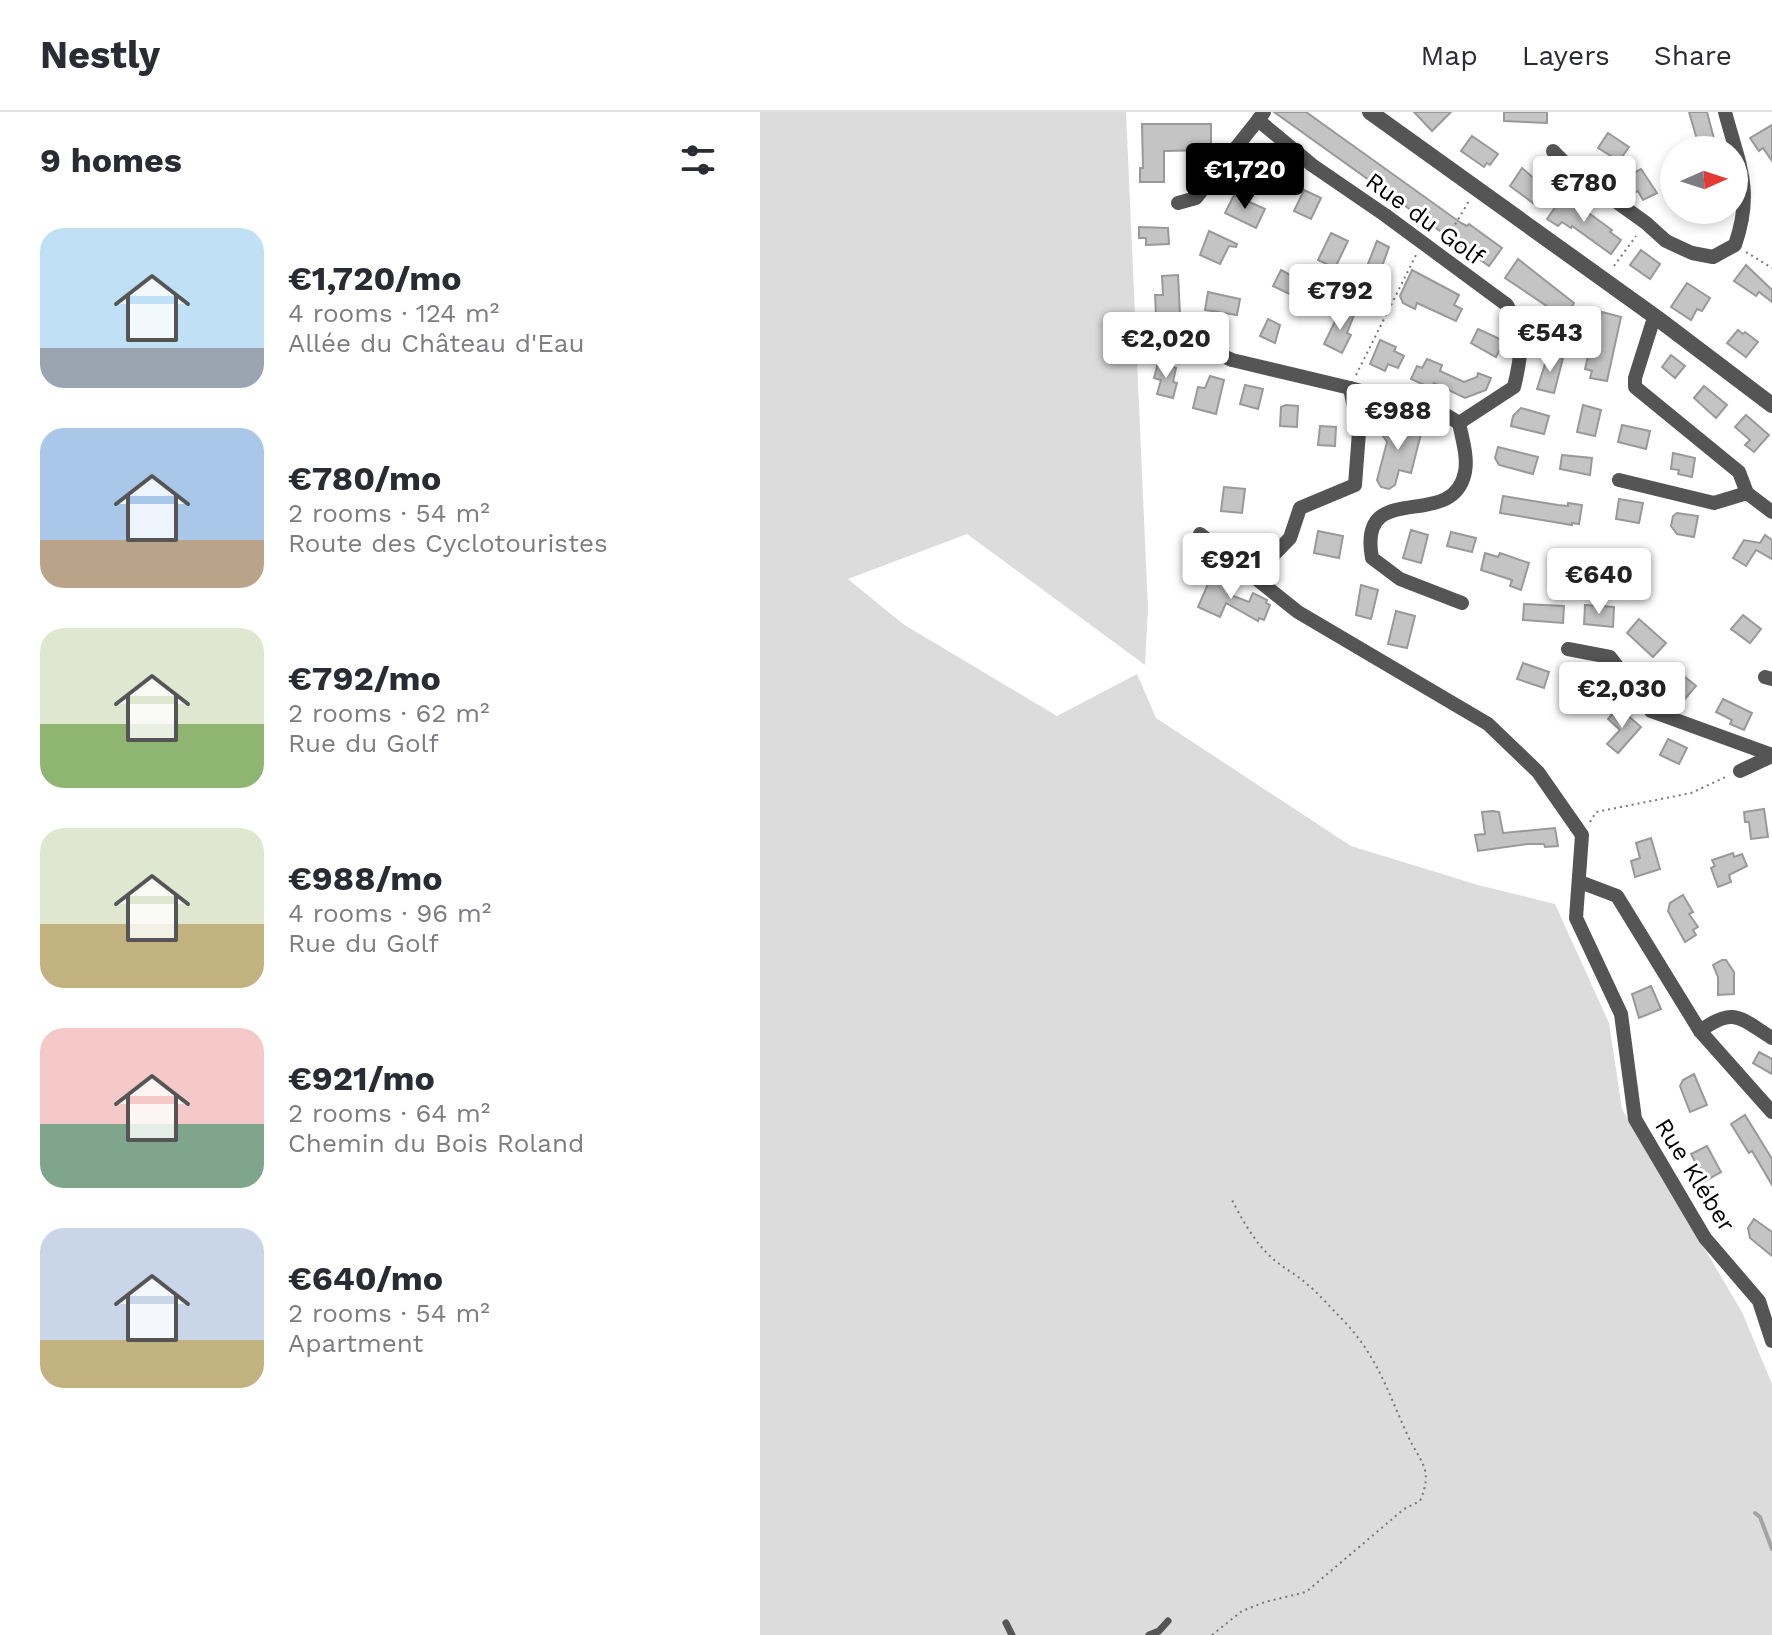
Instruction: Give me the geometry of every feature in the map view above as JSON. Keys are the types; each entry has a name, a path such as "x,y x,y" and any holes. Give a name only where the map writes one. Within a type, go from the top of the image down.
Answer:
{"street":[{"path":"1370,112 1657,318 1772,405"},
{"path":"1553,151 1571,169 1666,241 1692,253 1713,257 1735,245 1744,219 1746,191 1725,112"},
{"path":"1178,203 1196,198 1261,116"},
{"name":"Rue du Golf","path":"1261,116 1312,165 1507,305 1517,322 1521,338 1520,364 1514,387 1459,423"},
{"path":"1657,318 1652,324 1635,387 1739,472 1747,493 1772,512"},
{"path":"1200,346 1232,360 1350,388 1446,415 1459,423 1465,449 1465,472 1460,485 1450,496 1436,504 1391,510 1376,518 1370,531 1369,544 1372,558 1400,579 1462,603"},
{"path":"1253,576 1290,538 1300,508 1355,485 1359,432 1350,388"},
{"path":"1619,480 1714,503 1747,493"},
{"path":"1200,534 1298,612 1488,724 1538,772 1582,835"},
{"path":"1568,649 1610,657 1651,711 1772,756"},
{"path":"1740,771 1772,756"},
{"name":"Rue Kléber","path":"1582,835 1576,918 1621,1014 1635,1119 1705,1238 1759,1301 1772,1341"},
{"path":"1580,882 1617,896 1700,1031 1772,1112"},
{"path":"1700,1031 1716,1019 1727,1016 1740,1018 1772,1038"}],"lane":[{"path":"1149,1635 1159,1631 1168,1621"},
{"path":"1006,1623 1012,1635"}],"path":[{"path":"1437,256 1476,190"},
{"path":"1609,274 1646,223"},
{"path":"1350,388 1421,243"},
{"path":"1735,245 1772,268"},
{"path":"1582,835 1596,812 1691,793 1740,771"},
{"path":"1212,1635 1242,1611 1306,1592 1404,1509 1420,1501 1428,1482 1421,1457 1408,1436 1373,1358 1343,1320 1307,1284 1272,1258 1240,1216 1231,1198"}],"shaded area":[{"path":"760,112 1126,112 1148,609 1145,665 967,534 848,579 903,624 1057,716 1137,674 1156,718 1351,846 1478,885 1555,904 1609,1023 1622,1109 1742,1312 1772,1384 1772,1635 760,1635"}],"building":[{"path":"1274,112 1306,112 1461,223 1469,224 1502,248 1489,266"},
{"path":"1414,112 1451,112 1432,131"},
{"path":"1504,112 1547,112 1547,123 1504,121"},
{"path":"1689,112 1707,112 1713,136 1696,136"},
{"path":"1142,124 1211,124 1211,150 1164,151 1164,182 1140,182 1140,168 1143,168"},
{"path":"1772,125 1772,161 1763,148 1759,151 1750,138"},
{"path":"1608,133 1629,147 1619,161 1598,148"},
{"path":"1472,136 1498,154 1490,165 1487,163 1484,167 1461,151"},
{"path":"1258,160 1286,172 1279,189 1251,176"},
{"path":"1522,168 1544,187 1533,203 1510,186"},
{"path":"1641,169 1657,193 1643,200 1638,191 1634,193 1626,177"},
{"path":"1304,190 1321,198 1311,219 1294,211"},
{"path":"1234,195 1265,209 1256,228 1225,213"},
{"path":"1564,195 1621,240 1611,254 1572,226 1562,222 1558,226 1547,219"},
{"path":"1139,227 1168,228 1169,244 1146,245 1146,238 1139,238"},
{"path":"1209,231 1237,244 1236,247 1229,246 1220,264 1200,255"},
{"path":"1331,233 1348,241 1335,268 1318,260"},
{"path":"1377,241 1389,247 1377,280 1364,274"},
{"path":"1641,250 1660,264 1650,279 1630,265"},
{"path":"1518,259 1574,303 1566,319 1505,278"},
{"path":"1746,265 1772,290 1772,302 1759,292 1756,296 1734,281"},
{"path":"1281,270 1309,285 1314,301 1302,305 1300,299 1273,286"},
{"path":"1412,270 1459,295 1454,305 1462,309 1456,321 1417,303 1415,309 1403,303 1400,296"},
{"path":"1178,275 1180,314 1156,315 1155,295 1163,295 1162,276"},
{"path":"1687,283 1710,298 1702,311 1697,309 1691,320 1671,307"},
{"path":"1208,292 1240,299 1237,315 1205,310"},
{"path":"1341,309 1354,315 1347,333 1351,335 1342,353 1324,344"},
{"path":"1602,312 1621,317 1607,381 1590,378 1592,371 1585,369 1593,335 1589,334 1593,318 1600,320"},
{"path":"1268,319 1280,325 1275,343 1260,336"},
{"path":"1478,329 1504,341 1496,357 1471,343"},
{"path":"1738,330 1758,342 1746,357 1727,343"},
{"path":"1380,340 1396,347 1394,351 1404,356 1398,368 1388,364 1385,371 1370,364"},
{"path":"1548,355 1563,358 1554,393 1537,389"},
{"path":"1671,355 1685,366 1675,378 1662,367"},
{"path":"1427,359 1442,365 1440,371 1464,382 1477,377 1478,373 1491,378 1486,390 1465,398 1434,383 1431,388 1411,379 1417,366 1422,368"},
{"path":"1158,363 1176,368 1173,382 1177,383 1173,398 1157,394 1161,380 1154,378"},
{"path":"1210,376 1224,380 1216,414 1193,408 1198,387 1205,388"},
{"path":"1245,385 1263,389 1258,409 1240,404"},
{"path":"1704,386 1727,405 1716,418 1694,398"},
{"path":"1583,405 1601,410 1595,436 1577,432"},
{"path":"1298,406 1297,427 1280,426 1281,407"},
{"path":"1521,408 1549,416 1544,434 1511,426 1513,416"},
{"path":"1746,415 1769,435 1754,452 1745,445 1750,440 1735,427"},
{"path":"1384,421 1422,430 1411,473 1399,470 1395,485 1389,489 1381,487 1377,480 1387,442 1381,433"},
{"path":"1622,425 1650,431 1646,449 1618,442"},
{"path":"1320,426 1336,427 1335,446 1318,445"},
{"path":"1498,447 1538,457 1533,474 1499,465 1495,458"},
{"path":"1673,453 1695,458 1692,477 1671,469"},
{"path":"1562,455 1592,458 1590,475 1560,469"},
{"path":"1224,487 1245,489 1242,513 1221,511"},
{"path":"1503,496 1558,505 1582,505 1579,524 1500,513"},
{"path":"1619,499 1643,503 1639,523 1616,519"},
{"path":"1677,513 1698,516 1694,537 1677,534 1671,526"},
{"path":"1411,530 1428,535 1421,563 1403,558"},
{"path":"1318,531 1343,536 1339,558 1314,553"},
{"path":"1451,532 1476,538 1472,552 1447,546"},
{"path":"1765,535 1772,540 1772,559 1756,550 1746,566 1733,558 1744,540 1760,543"},
{"path":"1485,553 1498,557 1500,553 1529,563 1521,590 1510,586 1512,580 1481,570"},
{"path":"1211,577 1232,586 1228,594 1249,602 1253,593 1267,600 1266,603 1270,605 1264,620 1259,618 1258,621 1226,603 1220,617 1198,607"},
{"path":"1361,585 1378,590 1371,619 1356,615"},
{"path":"1524,604 1564,606 1563,623 1523,620"},
{"path":"1585,605 1614,607 1613,627 1584,624"},
{"path":"1396,611 1415,616 1407,648 1388,644"},
{"path":"1743,615 1761,629 1750,643 1731,629"},
{"path":"1639,619 1666,643 1653,657 1627,633"},
{"path":"1523,663 1549,672 1544,688 1517,679"},
{"path":"1675,669 1696,686 1684,700 1663,683"},
{"path":"1569,679 1610,694 1605,703 1591,698 1589,705 1564,695"},
{"path":"1723,699 1752,713 1744,730 1730,724 1732,720 1716,712"},
{"path":"1618,707 1641,727 1618,753 1607,744 1620,730 1608,719"},
{"path":"1668,739 1687,748 1679,764 1660,755"},
{"path":"1764,809 1768,837 1751,839 1744,812"},
{"path":"1482,812 1499,812 1503,833 1555,828 1558,846 1528,844 1478,851 1475,835 1485,834"},
{"path":"1651,838 1660,869 1635,877 1631,861 1640,858 1636,843"},
{"path":"1733,853 1734,857 1742,854 1747,866 1729,875 1731,882 1718,887 1711,868 1715,866 1712,860"},
{"path":"1683,895 1693,912 1689,914 1698,927 1693,930 1696,935 1685,942 1668,911 1670,903"},
{"path":"1726,960 1734,972 1734,994 1718,995 1718,977 1713,965"},
{"path":"1651,986 1661,1009 1639,1018 1632,994"},
{"path":"1759,1052 1772,1059 1772,1074 1753,1063"},
{"path":"1694,1074 1707,1105 1690,1112 1680,1086 1683,1080"},
{"path":"1745,1115 1772,1159 1772,1185 1731,1124"},
{"path":"1707,1146 1721,1172 1705,1181 1691,1154"},
{"path":"1754,1219 1772,1232 1772,1256 1750,1238 1748,1228"}],"waterway":[{"path":"1755,1513 1760,1517 1772,1549"}]}
